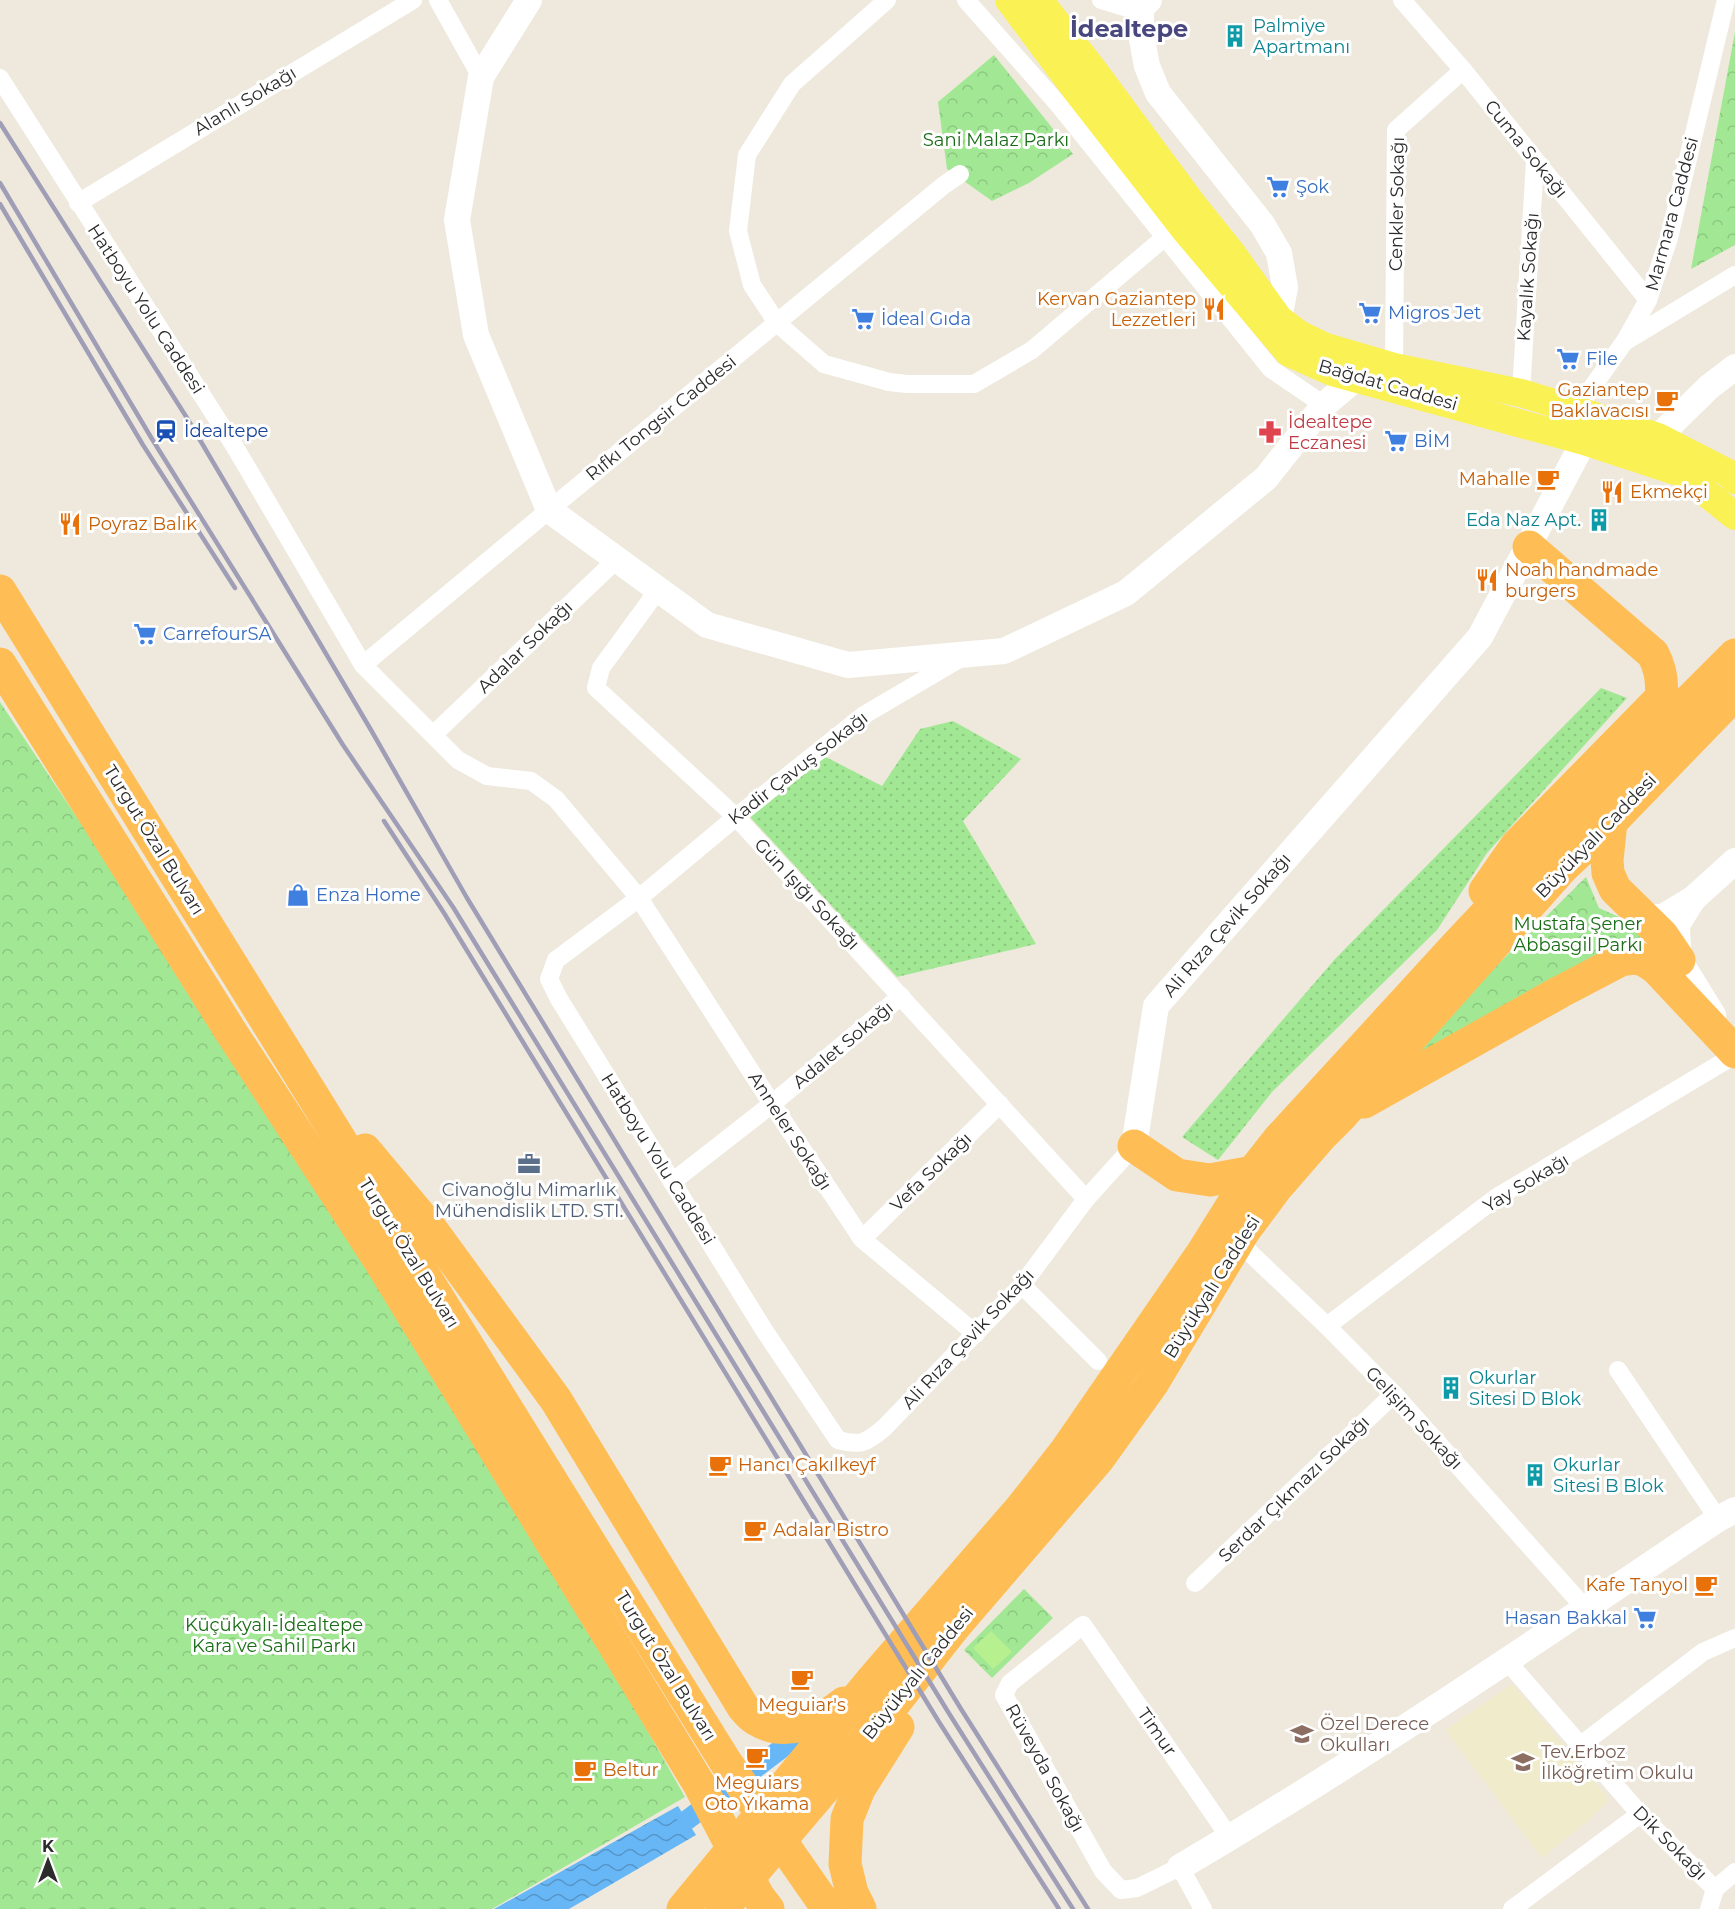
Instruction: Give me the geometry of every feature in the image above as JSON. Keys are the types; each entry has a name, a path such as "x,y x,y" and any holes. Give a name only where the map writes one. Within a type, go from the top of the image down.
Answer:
{"highway":[{"path":"1456,946 1480,896 1517,845 1661,699 1663,685 1658,663 1653,654 1528,548"},
{"name":"Turgut Özal Bulvarı","path":"0,591 725,1761 828,1909"},
{"name":"Büyükyalı Caddesi","path":"873,1679 1022,1507 1212,1261 1244,1231 1276,1188 1322,1135 1563,868 1611,822 1657,753 1735,655"},
{"name":"Turgut Özal Bulvarı","path":"0,664 231,1032 380,1261 699,1784 763,1905"},
{"name":"Büyükyalı Caddesi","path":"722,1909 867,1738 953,1628 1099,1458 1152,1384 1253,1172 1280,1139 1456,946 1657,753 1735,694"},
{"path":"1611,822 1607,860 1608,873 1615,889 1662,934 1679,960"},
{"path":"1342,1115 1621,960 1634,958 1644,960 1656,968 1735,1053"},
{"path":"289,1059 428,1225 556,1401 743,1707 755,1720 770,1726 788,1728 810,1722 834,1712 873,1679"},
{"path":"1134,1146 1177,1175 1210,1180 1253,1172"},
{"path":"860,1909 852,1893 845,1864 847,1820 859,1789 926,1679 953,1628"},
{"path":"683,1909 873,1679"}],"main road":[{"name":"Bağdat Caddesi","path":"1010,0 1076,90 1185,230 1289,353 1332,372 1584,441 1681,474 1735,516"},
{"name":"Bağdat Caddesi","path":"1039,0 1231,252 1279,319 1299,333 1326,347 1394,367 1521,393 1658,437 1728,473 1735,480"}],"street":[{"name":"Alanlı Sokağı","path":"78,203 413,0"},
{"path":"438,0 481,77"},
{"path":"529,0 481,77 457,220 476,335 549,510 706,625 848,665 1004,651 1126,593 1266,478 1324,405 1355,379"},
{"path":"887,0 792,84 747,155 738,231 752,285 777,323 824,364 889,382 974,384 1032,350 1165,237"},
{"path":"966,0 1051,95 1271,369 1324,405"},
{"path":"1101,0 1124,7 1145,4 1141,34 1147,66 1158,93 1262,224 1279,253 1285,287 1279,319"},
{"name":"Cuma Sokağı","path":"1402,0 1463,70 1648,300"},
{"name":"Marmara Caddesi","path":"1576,410 1625,342 1648,300 1669,238 1726,0"},
{"name":"Cenkler Sokağı","path":"1394,367 1396,130 1463,70"},
{"name":"Hatboyu Yolu Caddesi","path":"0,78 235,447 363,665 434,734"},
{"name":"Kayalık Sokağı","path":"1521,393 1535,161"},
{"name":"Rıfkı Tongsir Caddesi","path":"363,665 960,174"},
{"path":"1625,342 1735,275"},
{"path":"1658,437 1709,387 1735,367"},
{"name":"Ali Rıza Çevik Sokağı","path":"838,1440 854,1444 868,1441 884,1428 1022,1285 1086,1199 1134,1146 1156,1006 1480,637 1584,441"},
{"name":"Adalar Sokağı","path":"434,734 616,560"},
{"name":"Gün Işığı Sokağı","path":"658,590 601,668 596,688 736,817 1086,1199"},
{"name":"Kadir Çavuş Sokağı","path":"639,898 864,715 968,654"},
{"name":"Anneler Sokağı","path":"434,734 458,760 487,776 531,781 556,799 639,898 771,1104 862,1239 976,1334"},
{"path":"1645,917 1663,917 1693,899 1735,861"},
{"name":"Hatboyu Yolu Caddesi","path":"639,898 556,960 549,979 558,999 764,1330 838,1440"},
{"path":"1693,899 1678,922 1679,960 1735,1053"},
{"name":"Adalet Sokağı","path":"672,1182 771,1104 901,996"},
{"name":"Yay Sokağı","path":"1327,1326 1497,1197 1735,1053"},
{"name":"Vefa Sokağı","path":"862,1239 1000,1104"},
{"name":"Gelişim Sokağı","path":"1244,1231 1248,1251 1394,1394 1585,1608"},
{"path":"1022,1285 1098,1361"},
{"path":"1203,1909 1180,1867 1230,1838 1508,1662 1585,1608 1727,1515 1618,1370"},
{"name":"Serdar Çıkmazı Sokağı","path":"1195,1583 1394,1394"},
{"name":"Timur","path":"1083,1626 1230,1838"},
{"name":"Rüveyda Sokağı","path":"1083,1626 1010,1683 1004,1695 1102,1871 1121,1890 1137,1888 1180,1867"},
{"path":"1581,1745 1703,1652 1735,1638"},
{"name":"Dik Sokağı","path":"1508,1662 1640,1814 1715,1889"},
{"path":"1512,1909 1640,1814"},
{"path":"1709,1909 1715,1889 1735,1872"}],"shaded area":[{"name":"Tev.Erboz İlköğretim Okulu","path":"1512,1684 1604,1793 1608,1801 1589,1820 1542,1858 1445,1730"}],"green space":[{"path":"1735,32 1735,245 1691,269"},
{"name":"Sani Malaz Parkı","path":"994,55 1073,154 1029,183 992,201 947,169 938,102"},
{"path":"1601,688 1627,698 1487,853 1437,930 1272,1092 1218,1160 1182,1137 1335,959"},
{"name":"Küçükyalı-İdealtepe Kara ve Sahil Parkı","path":"0,702 316,1176 599,1645 685,1797 492,1909 0,1909"},
{"path":"953,721 1021,759 963,821 1036,944 897,977 750,817 824,756 882,786 920,729"},
{"name":"Mustafa Şener Abbasgil Parkı","path":"1586,877 1599,908 1630,922 1644,935 1377,1084"},
{"path":"1024,1589 1053,1618 992,1678 964,1650"},
{"path":"991,1631 1012,1652 993,1669 973,1648"}],"water":[{"path":"678,1806 696,1835 569,1909 494,1909"}],"waterway":[{"path":"687,1820 810,1727"}],"railway":[{"path":"0,123 187,418 467,898 961,1709 1088,1909"},
{"path":"0,183 152,439 343,745 453,907 950,1715 1073,1909"},
{"path":"0,204 143,445 235,588"},
{"path":"384,821 444,913 939,1722 1059,1909"}],"place":[{"name":"Palmiye Apartmanı","path":"1235,36"},
{"name":"Şok","path":"1278,187"},
{"name":"Kervan Gaziantep Lezzetleri","path":"1214,309"},
{"name":"Migros Jet","path":"1370,313"},
{"name":"İdeal Gıda","path":"863,319"},
{"name":"File","path":"1568,359"},
{"name":"Gaziantep Baklavacısı","path":"1667,400"},
{"name":"İdealtepe","path":"166,431"},
{"name":"İdealtepe Eczanesi","path":"1270,432"},
{"name":"BİM","path":"1396,441"},
{"name":"Mahalle","path":"1548,479"},
{"name":"Ekmekçi","path":"1612,492"},
{"name":"Eda Naz Apt.","path":"1599,520"},
{"name":"Poyraz Balık","path":"70,524"},
{"name":"Noah handmade burgers","path":"1487,580"},
{"name":"CarrefourSA","path":"145,634"},
{"name":"Enza Home","path":"298,895"},
{"name":"Civanoğlu Mimarlık Mühendislik LTD. STI.","path":"529,1164"},
{"name":"Okurlar Sitesi D Blok","path":"1451,1388"},
{"name":"Hancı Çakılkeyf","path":"720,1465"},
{"name":"Okurlar Sitesi B Blok","path":"1535,1475"},
{"name":"Adalar Bistro","path":"755,1530"},
{"name":"Kafe Tanyol","path":"1706,1585"},
{"name":"Hasan Bakkal","path":"1645,1618"},
{"name":"Meguiar's","path":"802,1679"},
{"name":"Özel Derece Okulları","path":"1302,1734"},
{"name":"Meguiars Oto Yıkama","path":"757,1757"},
{"name":"Tev.Erboz İlköğretim Okulu","path":"1523,1762"},
{"name":"Beltur","path":"585,1770"}],"district":[{"name":"İdealtepe","path":"1129,29"}]}
